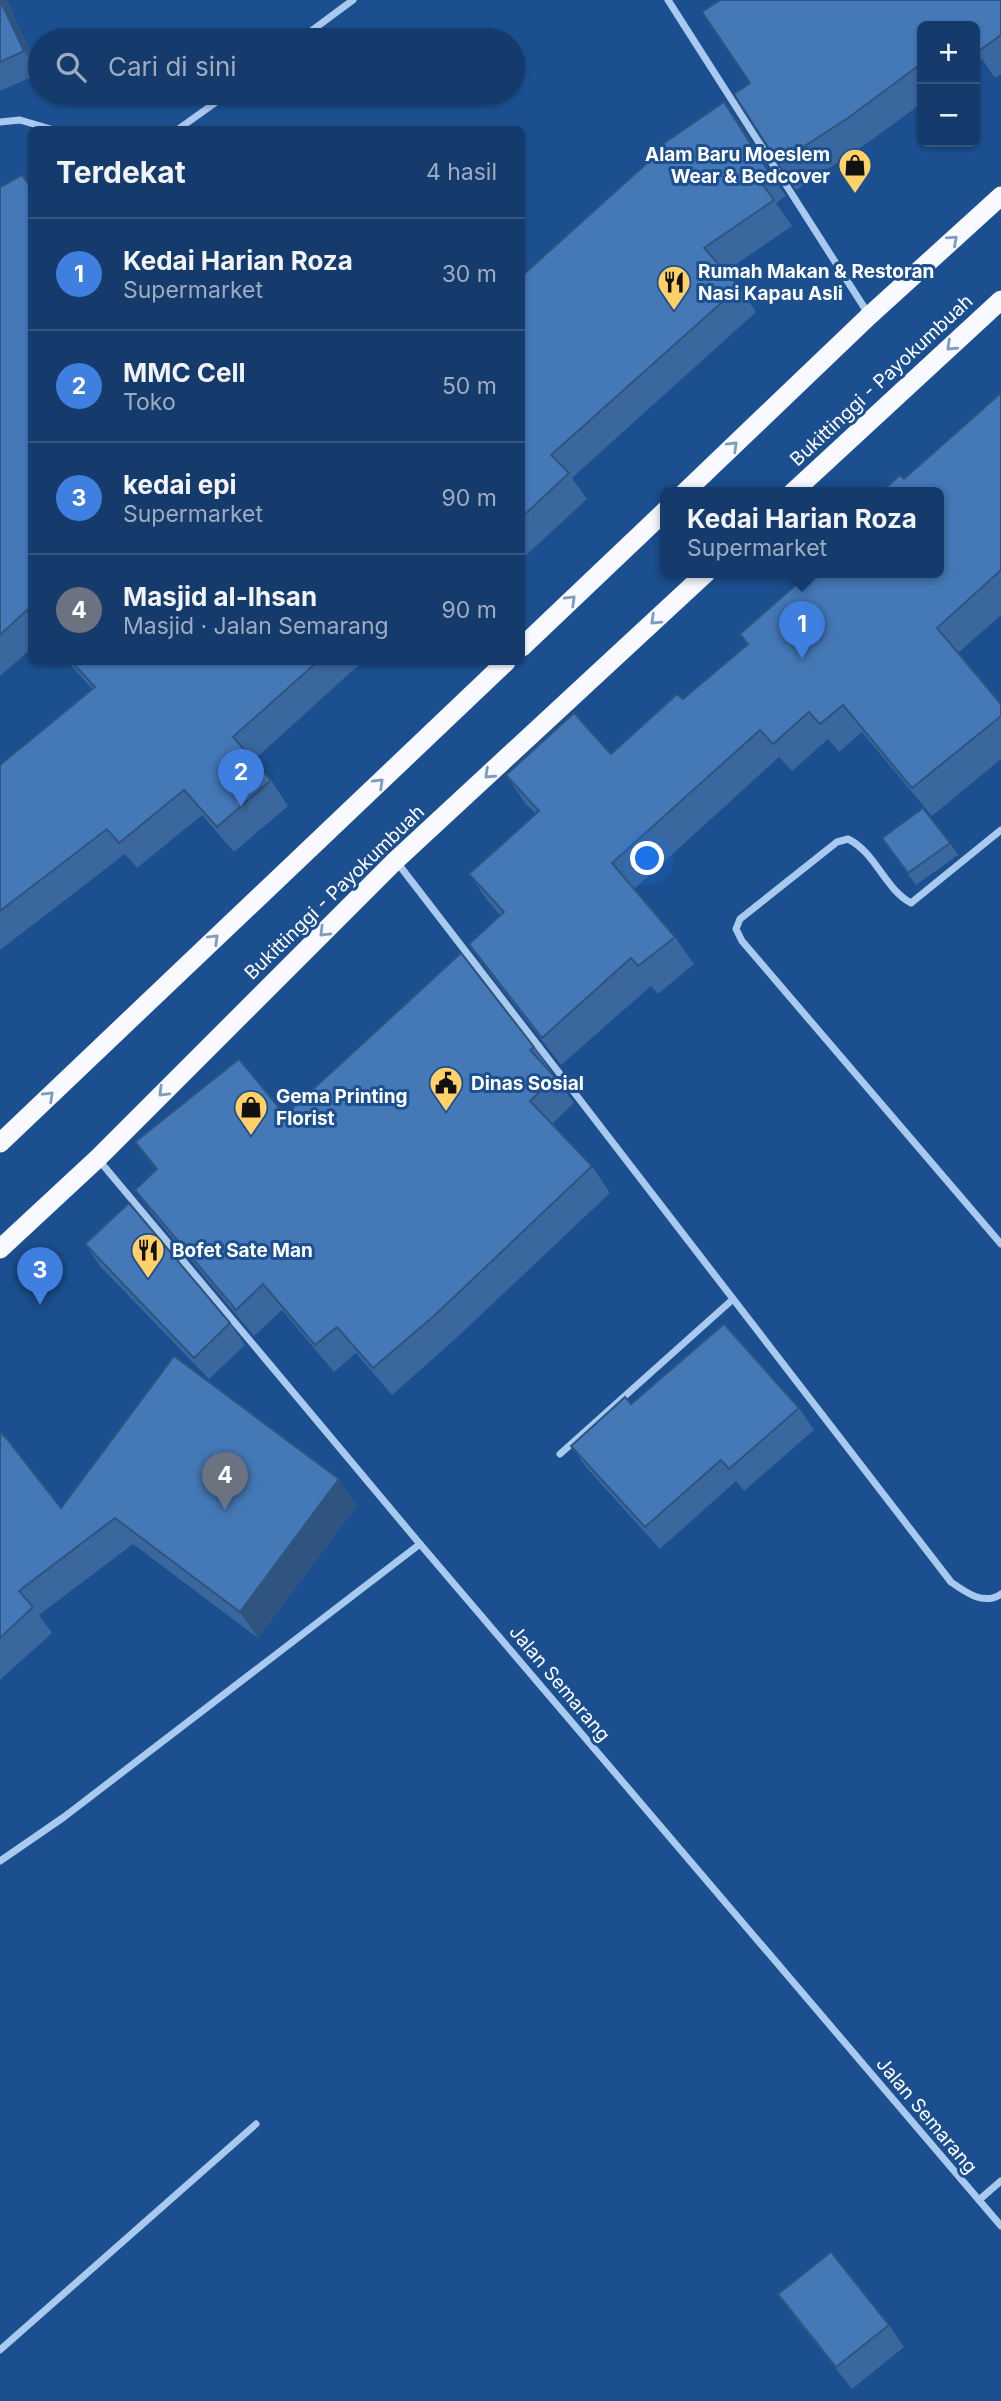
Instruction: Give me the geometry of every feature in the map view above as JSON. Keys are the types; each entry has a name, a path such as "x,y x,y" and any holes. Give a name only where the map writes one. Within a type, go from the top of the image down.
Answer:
{"highway":[{"path":"690,487 869,316 1001,197"},
{"name":"Bukittinggi - Payokumbuah","path":"799,487 1001,300"},
{"path":"525,644 660,516"},
{"name":"Bukittinggi - Payokumbuah","path":"0,1248 98,1158 395,861 701,578"},
{"path":"0,1143 503,665"}],"street":[{"path":"315,28 353,0"},
{"path":"668,0 869,316"},
{"path":"183,126 212,105"},
{"path":"0,122 20,120 40,126"},
{"path":"1001,830 911,903 901,898 860,845 848,839 837,842 740,919 736,929 741,941 1001,1244"},
{"path":"395,861 951,1582 973,1597 996,1598 1001,1594"},
{"name":"Jalan Semarang","path":"98,1158 420,1544 1001,2226"},
{"path":"560,1454 732,1300"},
{"path":"0,1861 64,1817 420,1544"},
{"path":"0,2350 256,2124"},
{"path":"979,2200 1001,2180"}],"building":[{"path":"0,0 24,51 0,62"},
{"path":"720,0 1001,0 1001,35 980,50 980,21 917,21 917,67 848,118 778,163 734,94 750,83 702,12"},
{"path":"724,102 768,171 758,178 774,200 704,248 739,287 551,455 569,473 525,514 525,273 657,154 654,150"},
{"path":"22,175 28,183 28,611 0,635 0,187"},
{"path":"1001,393 1001,570 937,628 1001,704 1001,716 912,788 843,705 820,724 809,712 773,744 760,730 612,863 675,937 638,966 631,958 542,1038 469,944 504,912 469,874 539,811 506,775 574,713 611,754 677,694 683,699 748,644 740,634 798,583 794,578 944,578 944,487 887,487 900,475 904,479"},
{"path":"75,665 314,665 233,737 271,780 217,827 184,790 119,843 107,829 0,911 0,765 95,687"},
{"path":"923,808 950,843 908,873 882,838"},
{"path":"461,953 534,1047 530,1050 555,1077 530,1101 592,1166 435,1315 373,1368 337,1327 315,1345 263,1284 236,1310 135,1190 157,1169 135,1142 239,1059 285,1115"},
{"path":"129,1203 230,1323 194,1358 85,1244"},
{"path":"724,1324 799,1408 729,1469 721,1460 645,1527 571,1446 625,1397 631,1404"},
{"path":"174,1356 339,1479 240,1612 115,1518 19,1591 33,1607 0,1638 0,1432 61,1508"},
{"path":"831,2252 889,2325 836,2367 778,2294"}],"place":[{"name":"Alam Baru Moeslem Wear & Bedcover","path":"855,195"},
{"name":"Rumah Makan & Restoran Nasi Kapau Asli","path":"674,312"},
{"name":"Kedai Harian Roza","path":"802,659"},
{"name":"MMC Cell","path":"241,807"},
{"name":"Dinas Sosial","path":"446,1113"},
{"name":"Gema Printing Florist","path":"251,1137"},
{"name":"Bofet Sate Man","path":"148,1280"},
{"name":"kedai epi","path":"40,1305"},
{"name":"Masjid al-Ihsan","path":"225,1510"}]}
